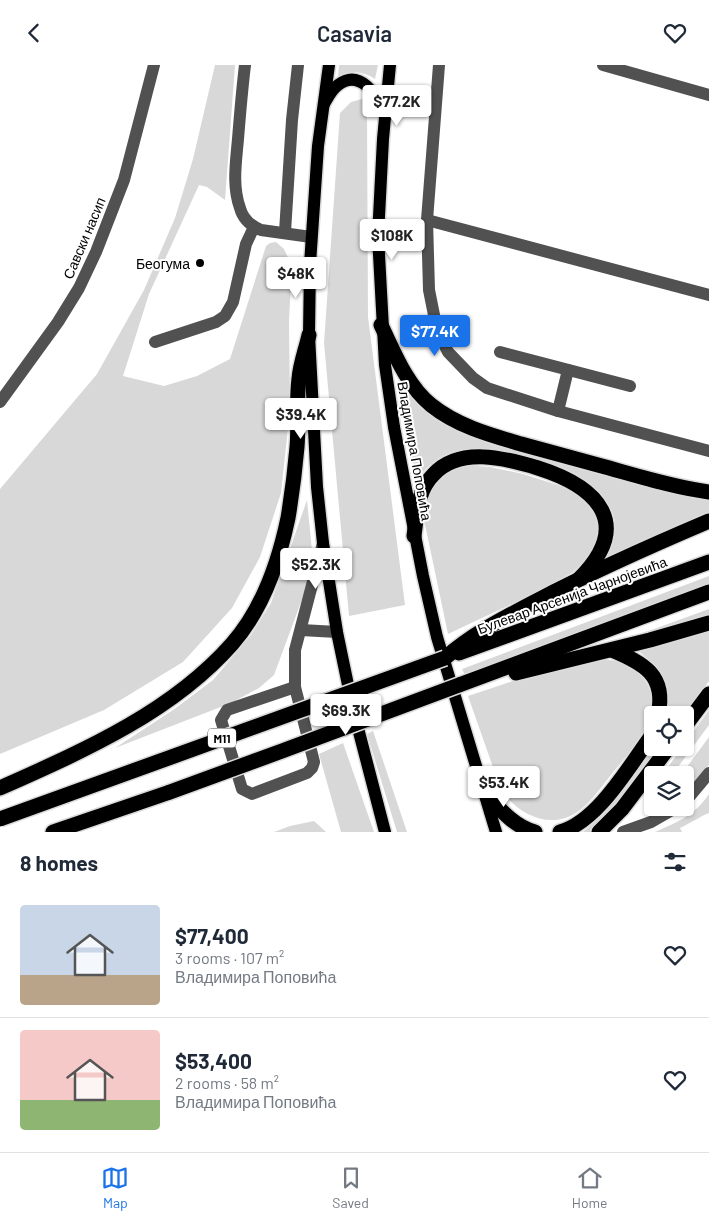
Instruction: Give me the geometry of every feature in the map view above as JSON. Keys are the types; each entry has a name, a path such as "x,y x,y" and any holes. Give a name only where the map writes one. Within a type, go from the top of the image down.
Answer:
{"highway":[{"path":"382,325 397,358 420,393 430,405 465,425 497,437 564,456 666,483 709,492"},
{"path":"0,788 62,760 149,714 195,681 233,643 255,612 282,543 292,494 297,446 299,378 309,335"},
{"path":"414,536 420,495 429,479 438,469 450,462 465,458 496,458 520,463 567,479 592,497 602,509 606,526 605,540 598,557 579,579"},
{"path":"445,658 491,625 579,579 709,521"},
{"name":"Булевар Арсенија Чарнојевића","path":"445,658 709,562"},
{"name":"M11","path":"53,832 282,751 709,592"},
{"path":"459,685 484,682 537,667 612,650 709,623"},
{"path":"612,650 635,660 650,671 656,680 660,693 659,706"},
{"name":"M11","path":"0,819 445,658"},
{"path":"694,714 709,694"},
{"path":"560,832 580,823 596,810 644,746"},
{"path":"599,832 622,809 662,756"},
{"path":"484,793 522,828 535,832"}],"main road":[{"path":"329,65 322,105 311,237 309,335 317,487 323,543 337,632 353,709 386,832"},
{"name":"Владимира Поповића","path":"390,65 385,112 378,236 385,365 414,536 437,637 496,832"},
{"path":"322,105 337,86 353,79 364,83 371,89 385,112"}],"street":[{"name":"Савски насип","path":"0,402 58,322 79,288 96,252 124,180 154,65"},
{"path":"245,65 235,183 236,197 242,214 254,227 311,237"},
{"path":"285,232 292,120 298,65"},
{"path":"438,65 427,220 429,290 437,330 448,352 473,379 487,388 558,411 709,451"},
{"path":"603,65 708,92"},
{"path":"427,220 709,295"},
{"path":"155,341 216,322 225,316 233,302 246,244 254,227"},
{"path":"500,352 630,386"},
{"path":"558,411 568,370"},
{"path":"295,687 227,710 223,715 221,720 242,789 248,793 252,794 307,773 312,768 314,762 295,687 295,649 323,543"},
{"path":"301,630 337,632"},
{"path":"694,791 709,773"},
{"path":"623,832 661,816"}],"shaded area":[{"path":"215,65 235,65 225,200 207,187 199,185 149,294 123,376 164,386 197,376 230,359 266,246 276,242 284,249 292,266 289,320 290,410 281,493 260,557 232,608 183,662 104,710 0,754 0,489 97,374 144,290 175,218 193,159"},
{"path":"339,65 378,65 375,79 357,72 338,77"},
{"path":"362,99 367,112 368,317 405,605 349,616 324,343 340,113 351,102"},
{"path":"399,380 421,407 468,436 709,498 709,515 606,559 614,537 615,528 612,510 600,494 575,474 505,453 467,449 439,458 424,471 416,482"},
{"path":"465,465 490,467 523,474 579,493 595,512 599,531 598,543 592,554 573,572 543,589 448,634 423,515 425,499 431,486 449,470"},
{"path":"307,500 313,561 304,594 274,675 259,688 231,703 115,748 173,710 213,680 251,635 271,603"},
{"path":"709,576 709,584 465,675 462,669"},
{"path":"709,609 709,618 624,640"},
{"path":"709,628 709,681 691,706 668,706 666,684 663,676 653,663 636,649"},
{"path":"601,660 613,660 636,671 651,692 652,706 644,706 644,731 634,746 585,806 569,816 558,820 536,817 515,806 507,797 500,787 468,696 537,673"},
{"path":"709,710 709,725 694,745 694,731"},
{"path":"373,731 407,832 397,832 367,734"},
{"path":"709,737 709,765 694,784 694,766 688,766"},
{"path":"343,743 374,832 341,832 319,754"},
{"path":"647,756 654,756 646,766 644,766 644,769 605,820 591,832 583,832 604,813"},
{"path":"676,756 686,756 679,766 669,766"},
{"path":"709,794 709,813 680,828 682,832 655,832 687,816 694,816 694,811"},
{"path":"314,821 326,832 274,832 290,826"}],"place":[{"name":"Беогума","path":"200,263"}]}
